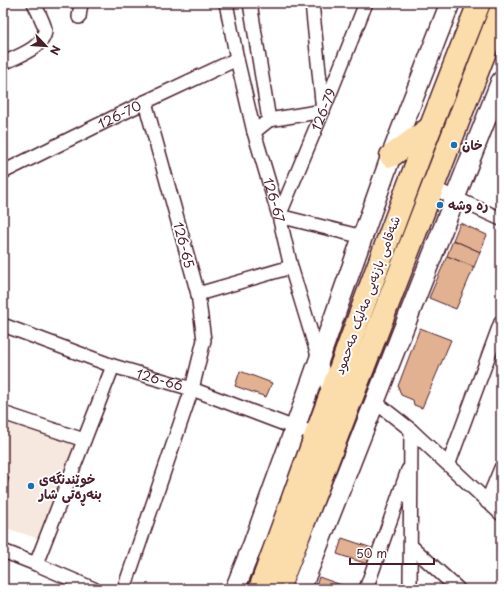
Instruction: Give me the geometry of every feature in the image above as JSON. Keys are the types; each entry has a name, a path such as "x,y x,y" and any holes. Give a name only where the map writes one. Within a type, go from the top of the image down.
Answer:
{"highway":[{"name":"شەقامی بازنەیی مەلیک مەحمود","path":"260,589 330,395 430,128 479,3"},
{"name":"شەقامی بازنەیی مەلیک مەحمود","path":"278,589 500,19"},
{"path":"391,156 430,128"}],"main road":[{"path":"235,589 295,428 391,156 450,3"},
{"path":"301,589 501,81"}],"street":[{"path":"3,63 35,46 43,39 45,29 34,3"},
{"path":"79,16 81,3"},
{"name":"126-67","path":"226,3 254,132 279,216 290,267 330,395"},
{"path":"250,3 269,120"},
{"path":"254,132 269,120 323,111 312,3"},
{"name":"126-79","path":"279,216 366,3"},
{"name":"126-70","path":"3,172 145,102 237,59"},
{"name":"126-65","path":"124,589 192,389 204,340 198,294 145,102"},
{"path":"433,188 501,219"},
{"path":"279,216 362,237"},
{"path":"198,294 290,267"},
{"path":"448,463 501,322"},
{"name":"126-66","path":"3,325 113,366 192,389 295,428 317,433"},
{"path":"36,564 113,366"},
{"path":"374,401 412,430 501,514"},
{"path":"3,413 84,440"},
{"path":"410,589 412,430"},
{"path":"366,589 412,460"},
{"path":"488,502 501,468"},
{"path":"411,546 458,589"},
{"path":"3,551 94,589"}],"shaded area":[{"name":"خوێندنگەی بنەڕەتی شار","path":"3,420 74,444 39,539 3,527"}],"building":[{"path":"460,223 487,235 480,252 453,240"},
{"path":"453,240 480,252 474,267 447,256"},
{"path":"447,256 474,267 456,309 429,298"},
{"path":"420,328 451,340 422,408 414,405 413,400 401,395 398,386"},
{"path":"240,371 272,383 266,397 235,386"},
{"path":"3,476 9,478 3,496"},
{"path":"342,538 372,548 367,564 337,554"},
{"path":"319,577 347,587 346,589 315,589"}],"place":[{"name":"خان","path":"454,145"},
{"name":"ره وشه","path":"440,205"},
{"name":"خوێندنگەی بنەڕەتی شار","path":"31,486"}]}
